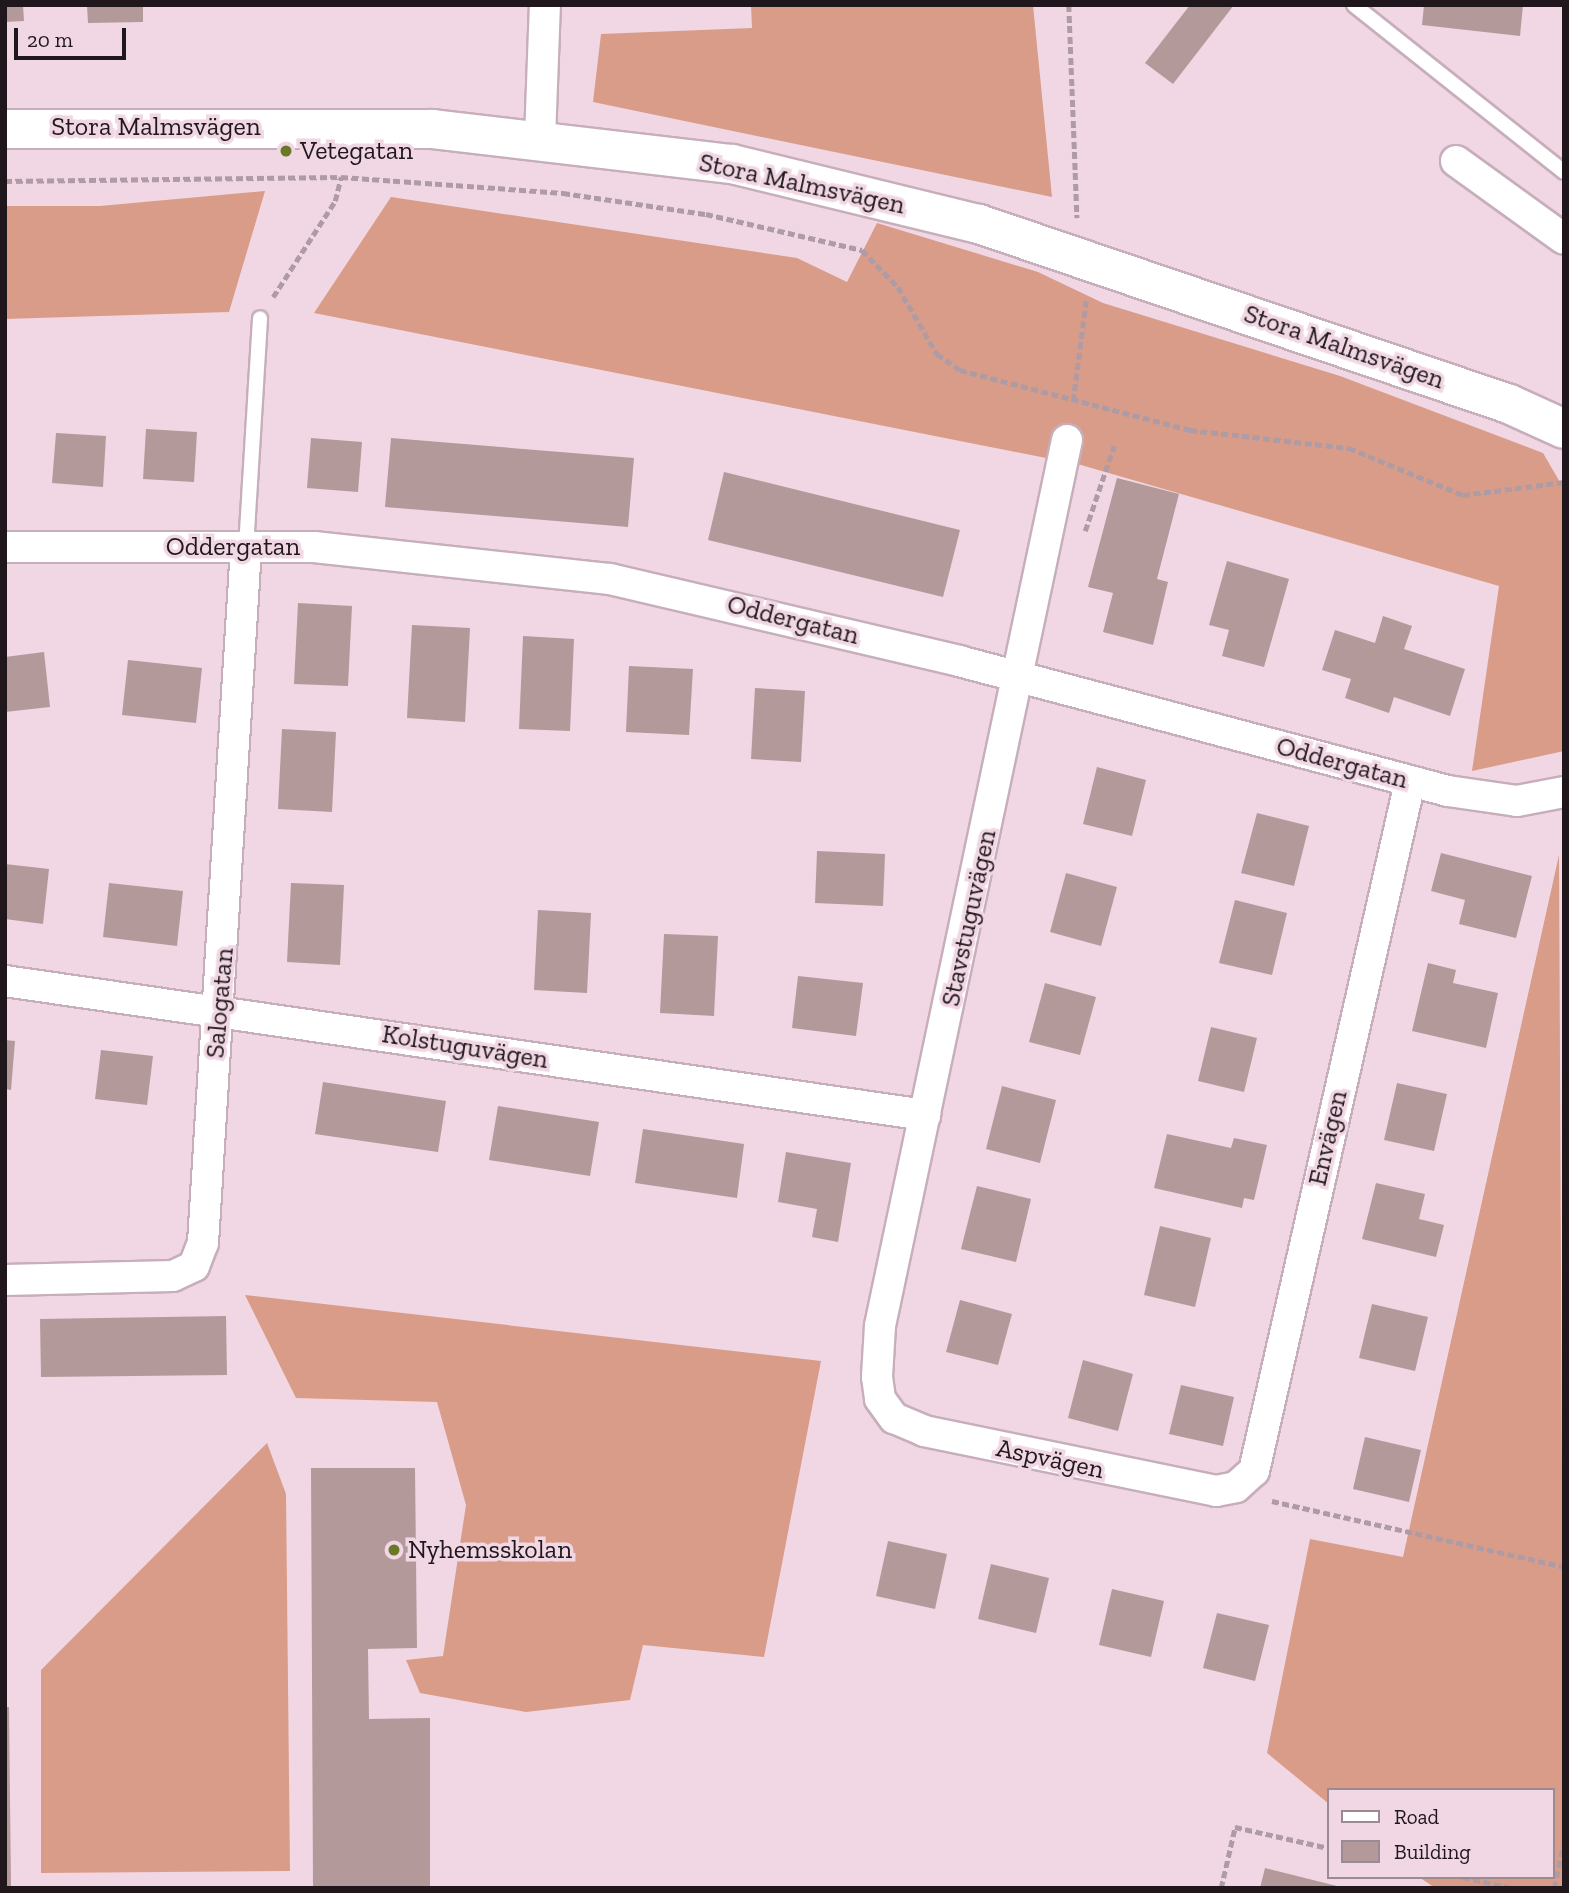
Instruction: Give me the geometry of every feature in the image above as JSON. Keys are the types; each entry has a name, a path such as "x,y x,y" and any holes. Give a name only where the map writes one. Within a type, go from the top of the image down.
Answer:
{"street":[{"path":"540,139 545,5"},
{"name":"Stora Malmsvägen","path":"5,128 339,126 540,139 732,164 979,224 1508,404 1564,429"},
{"path":"1456,161 1564,239"},
{"name":"Stavstuguvägen","path":"880,1396 880,1326 1067,440"},
{"name":"Oddergatan","path":"5,547 314,547 610,579 1016,676 1410,782 1517,801 1564,792"},
{"name":"Salogatan","path":"5,1280 173,1276 194,1266 203,1243 246,548"},
{"name":"Envägen","path":"1236,1487 1254,1471 1410,782"},
{"name":"Kolstuguvägen","path":"5,981 925,1115"},
{"name":"Aspvägen","path":"880,1396 894,1418 923,1431 1155,1482 1216,1492 1236,1487"}],"lane":[{"path":"1354,5 1564,172"},
{"path":"246,548 260,318"}],"path":[{"path":"1069,5 1077,220"},
{"path":"5,181 341,177 563,193 843,242 882,267 937,354 960,370 1190,430 1349,448 1463,495 1564,482"},
{"path":"260,318 335,201 341,177"},
{"path":"1067,440 1086,301"},
{"path":"1236,1487 1262,1499 1564,1567"},
{"path":"1221,1888 1235,1827 1328,1848"},
{"path":"1555,1888 1564,1842"},
{"path":"1472,1879 1510,1888"}],"shaded area":[{"path":"751,5 1033,5 1052,197 593,102 601,34 752,28"},
{"path":"265,191 229,312 5,319 5,206 100,206"},
{"path":"391,197 797,258 847,282 877,223 1038,272 1103,303 1340,376 1543,453 1564,489 1564,751 1472,771 1499,586 1081,465 314,313"},
{"path":"1559,855 1564,1888 1435,1888 1422,1879 1555,1879 1555,1788 1328,1788 1328,1803 1267,1753 1310,1539 1403,1557"},
{"path":"245,1295 821,1361 764,1657 643,1645 630,1700 526,1712 420,1693 406,1660 443,1656 466,1505 437,1402 296,1398"},
{"path":"267,1443 286,1494 290,1871 41,1873 41,1670"}],"building":[{"path":"5,5 23,5 24,21 5,22"},
{"path":"87,5 143,5 143,22 88,23"},
{"path":"1190,5 1234,5 1173,84 1145,63"},
{"path":"1424,5 1523,5 1520,36 1422,25"},
{"path":"146,429 197,432 194,482 143,479"},
{"path":"56,433 106,436 103,487 52,483"},
{"path":"311,438 362,442 358,492 307,488"},
{"path":"391,438 634,458 628,527 385,507"},
{"path":"724,472 960,530 943,597 708,540"},
{"path":"1117,478 1179,494 1157,579 1168,582 1153,645 1103,632 1113,593 1088,587"},
{"path":"1227,561 1289,579 1264,667 1222,656 1229,630 1209,625"},
{"path":"298,603 352,606 348,686 294,684"},
{"path":"1383,616 1412,626 1404,649 1465,669 1450,716 1394,697 1389,713 1345,698 1351,679 1322,670 1335,630 1375,643"},
{"path":"412,625 470,628 465,722 407,718"},
{"path":"523,636 574,639 570,731 519,729"},
{"path":"44,652 50,707 5,712 5,657"},
{"path":"128,660 202,668 196,723 122,715"},
{"path":"629,666 693,669 689,735 626,732"},
{"path":"755,688 805,691 801,762 751,759"},
{"path":"282,729 336,732 332,812 278,809"},
{"path":"1097,767 1146,780 1132,836 1083,824"},
{"path":"1257,813 1309,826 1294,886 1241,873"},
{"path":"817,851 885,854 883,906 815,903"},
{"path":"1441,853 1532,876 1516,938 1459,924 1465,900 1431,891"},
{"path":"5,864 49,869 43,924 5,919"},
{"path":"1066,873 1117,887 1101,946 1050,932"},
{"path":"109,883 183,891 177,946 103,937"},
{"path":"291,883 344,885 340,965 287,962"},
{"path":"1235,900 1287,913 1272,975 1219,963"},
{"path":"538,910 591,913 587,993 534,990"},
{"path":"664,934 718,936 714,1016 660,1013"},
{"path":"1428,963 1456,970 1453,983 1498,993 1486,1048 1412,1031"},
{"path":"798,976 863,983 856,1036 792,1028"},
{"path":"1045,983 1096,997 1080,1055 1029,1042"},
{"path":"1211,1027 1257,1038 1244,1092 1198,1081"},
{"path":"5,1040 15,1041 11,1090 5,1089"},
{"path":"101,1050 153,1056 147,1105 95,1099"},
{"path":"323,1082 446,1101 438,1152 315,1134"},
{"path":"1397,1083 1447,1094 1434,1151 1384,1140"},
{"path":"1002,1086 1056,1100 1040,1163 986,1149"},
{"path":"498,1106 599,1122 590,1176 489,1160"},
{"path":"643,1129 744,1144 737,1198 635,1183"},
{"path":"1167,1134 1231,1148 1234,1138 1267,1145 1254,1200 1244,1198 1242,1208 1154,1188"},
{"path":"786,1152 851,1163 838,1242 812,1237 817,1209 778,1202"},
{"path":"1376,1183 1425,1194 1419,1219 1444,1225 1436,1257 1362,1239"},
{"path":"977,1186 1031,1199 1016,1262 961,1249"},
{"path":"1160,1226 1211,1238 1195,1307 1144,1295"},
{"path":"960,1300 1012,1314 998,1365 946,1352"},
{"path":"1372,1304 1428,1317 1415,1371 1359,1358"},
{"path":"226,1316 227,1375 41,1377 40,1319"},
{"path":"1083,1360 1133,1374 1118,1431 1068,1418"},
{"path":"1181,1385 1234,1397 1223,1446 1169,1434"},
{"path":"1365,1437 1421,1450 1409,1502 1353,1489"},
{"path":"311,1468 415,1468 417,1648 368,1649 369,1719 430,1718 430,1888 313,1888"},
{"path":"888,1541 947,1554 935,1609 876,1596"},
{"path":"991,1564 1049,1578 1036,1633 978,1619"},
{"path":"1112,1589 1164,1601 1151,1657 1099,1645"},
{"path":"1217,1613 1269,1625 1255,1681 1203,1668"},
{"path":"5,1707 9,1707 11,1888 5,1888"},
{"path":"1265,1868 1341,1887 1341,1888 1260,1888"}],"place":[{"name":"Vetegatan","path":"286,151"},
{"name":"Nyhemsskolan","path":"394,1550"}]}
